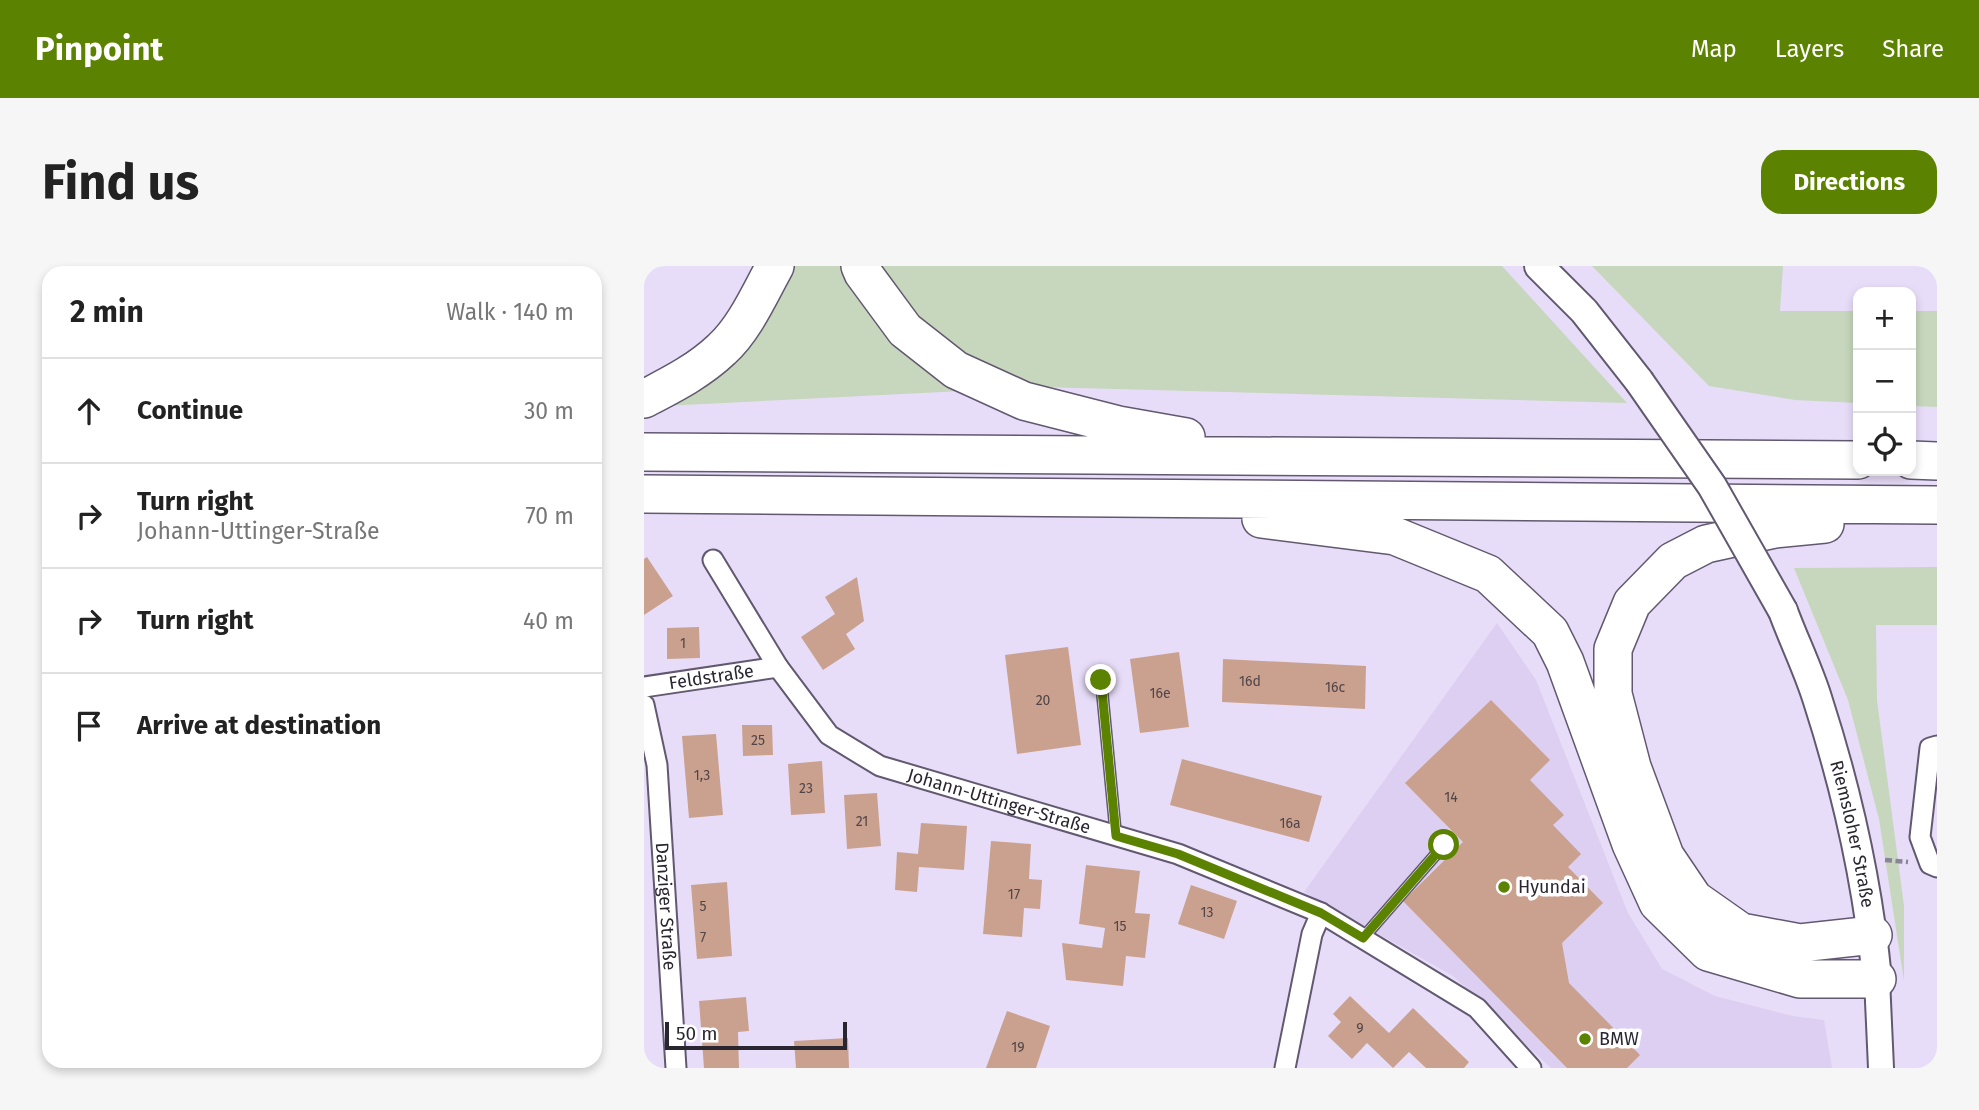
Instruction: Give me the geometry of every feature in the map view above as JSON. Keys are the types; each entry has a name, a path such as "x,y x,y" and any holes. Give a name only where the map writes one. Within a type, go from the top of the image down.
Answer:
{"highway":[{"path":"644,399 691,374 724,348 750,311 775,266"},
{"path":"860,266 863,274 905,330 956,370 990,386 1024,401 1118,425 1283,454"},
{"path":"644,452 1283,454 1853,460"},
{"path":"1916,460 1937,461"},
{"path":"644,494 1937,508"},
{"path":"1097,497 1395,536 1488,574 1550,632 1565,662 1631,844 1658,903 1707,951 1800,979 1877,979"},
{"path":"1873,935 1800,943 1741,932 1694,899 1665,856 1632,767 1613,694 1614,649 1632,603 1673,561 1706,544 1775,529 1937,508"}],"main road":[{"name":"Riemsloher Straße","path":"1539,266 1584,312 1639,381 1712,486 1783,611 1818,699 1860,857 1873,935 1877,979"}],"street":[{"name":"Johann-Uttinger-Straße","path":"713,560 778,667 829,734 880,766 1178,854 1321,913 1477,1008 1531,1068"},
{"name":"Feldstraße","path":"644,687 778,667"},
{"name":"Danziger Straße","path":"644,705 657,765 676,1068"},
{"path":"1933,866 1920,837 1930,747 1937,746"},
{"path":"1285,1068 1312,934 1321,913"},
{"name":"Riemsloher Straße","path":"1877,979 1881,1068"}],"lane":[{"path":"1101,680 1116,836"},
{"path":"1363,938 1444,845"}],"path":[{"path":"1860,857 1933,866"}],"shaded area":[{"path":"1497,623 1536,680 1628,913 1662,969 1715,996 1793,1016 1824,1020 1832,1068 1551,1068 1453,976 1304,892"}],"green space":[{"path":"763,266 1502,266 1627,403 1041,387 644,407 753,291"},
{"path":"1592,266 1783,266 1780,311 1853,311 1853,403 1795,400 1709,386"},
{"path":"1916,311 1937,311 1937,407 1916,406"},
{"path":"1937,567 1937,625 1876,625 1877,700 1904,906 1904,981 1879,819 1848,700 1794,568"}],"building":[{"path":"647,557 673,596 644,615 644,559"},
{"path":"857,577 864,621 846,634 855,649 823,670 801,637 835,614 825,597"},
{"path":"699,627 700,658 667,659 667,628"},
{"path":"1068,647 1081,745 1017,754 1005,655"},
{"path":"1179,652 1189,727 1140,733 1130,659"},
{"path":"1223,659 1366,666 1365,709 1222,702"},
{"path":"1491,700 1550,760 1530,780 1564,815 1553,825 1581,854 1568,867 1603,903 1562,943 1569,983 1640,1055 1627,1068 1567,1068 1403,901 1463,842 1405,783"},
{"path":"742,725 772,725 773,755 743,756"},
{"path":"716,734 723,815 689,818 682,736"},
{"path":"1182,759 1322,796 1309,842 1170,805"},
{"path":"822,761 825,813 791,815 788,764"},
{"path":"877,793 881,846 847,849 844,795"},
{"path":"921,823 967,826 964,870 919,867 917,892 895,890 897,852 918,854"},
{"path":"991,841 1031,844 1029,879 1042,880 1040,909 1024,908 1022,937 983,934"},
{"path":"1086,865 1140,871 1135,913 1150,914 1145,958 1126,956 1123,986 1066,980 1062,943 1102,948 1105,928 1079,924"},
{"path":"727,882 732,956 697,959 691,885"},
{"path":"1191,885 1237,901 1224,939 1178,924"},
{"path":"1350,996 1389,1033 1413,1008 1469,1062 1464,1068 1426,1068 1409,1052 1393,1068 1367,1043 1352,1059 1328,1036 1341,1022 1333,1014"},
{"path":"746,997 749,1031 738,1032 739,1068 704,1068 699,1001"},
{"path":"1007,1011 1050,1026 1036,1068 986,1068"},
{"path":"848,1038 849,1068 796,1068 794,1041"}],"place":[{"name":"Hyundai","path":"1504,887"},
{"name":"BMW","path":"1585,1039"}],"route":[{"path":"1101,680 1116,836 1178,854 1321,913 1363,938 1444,845"}]}
